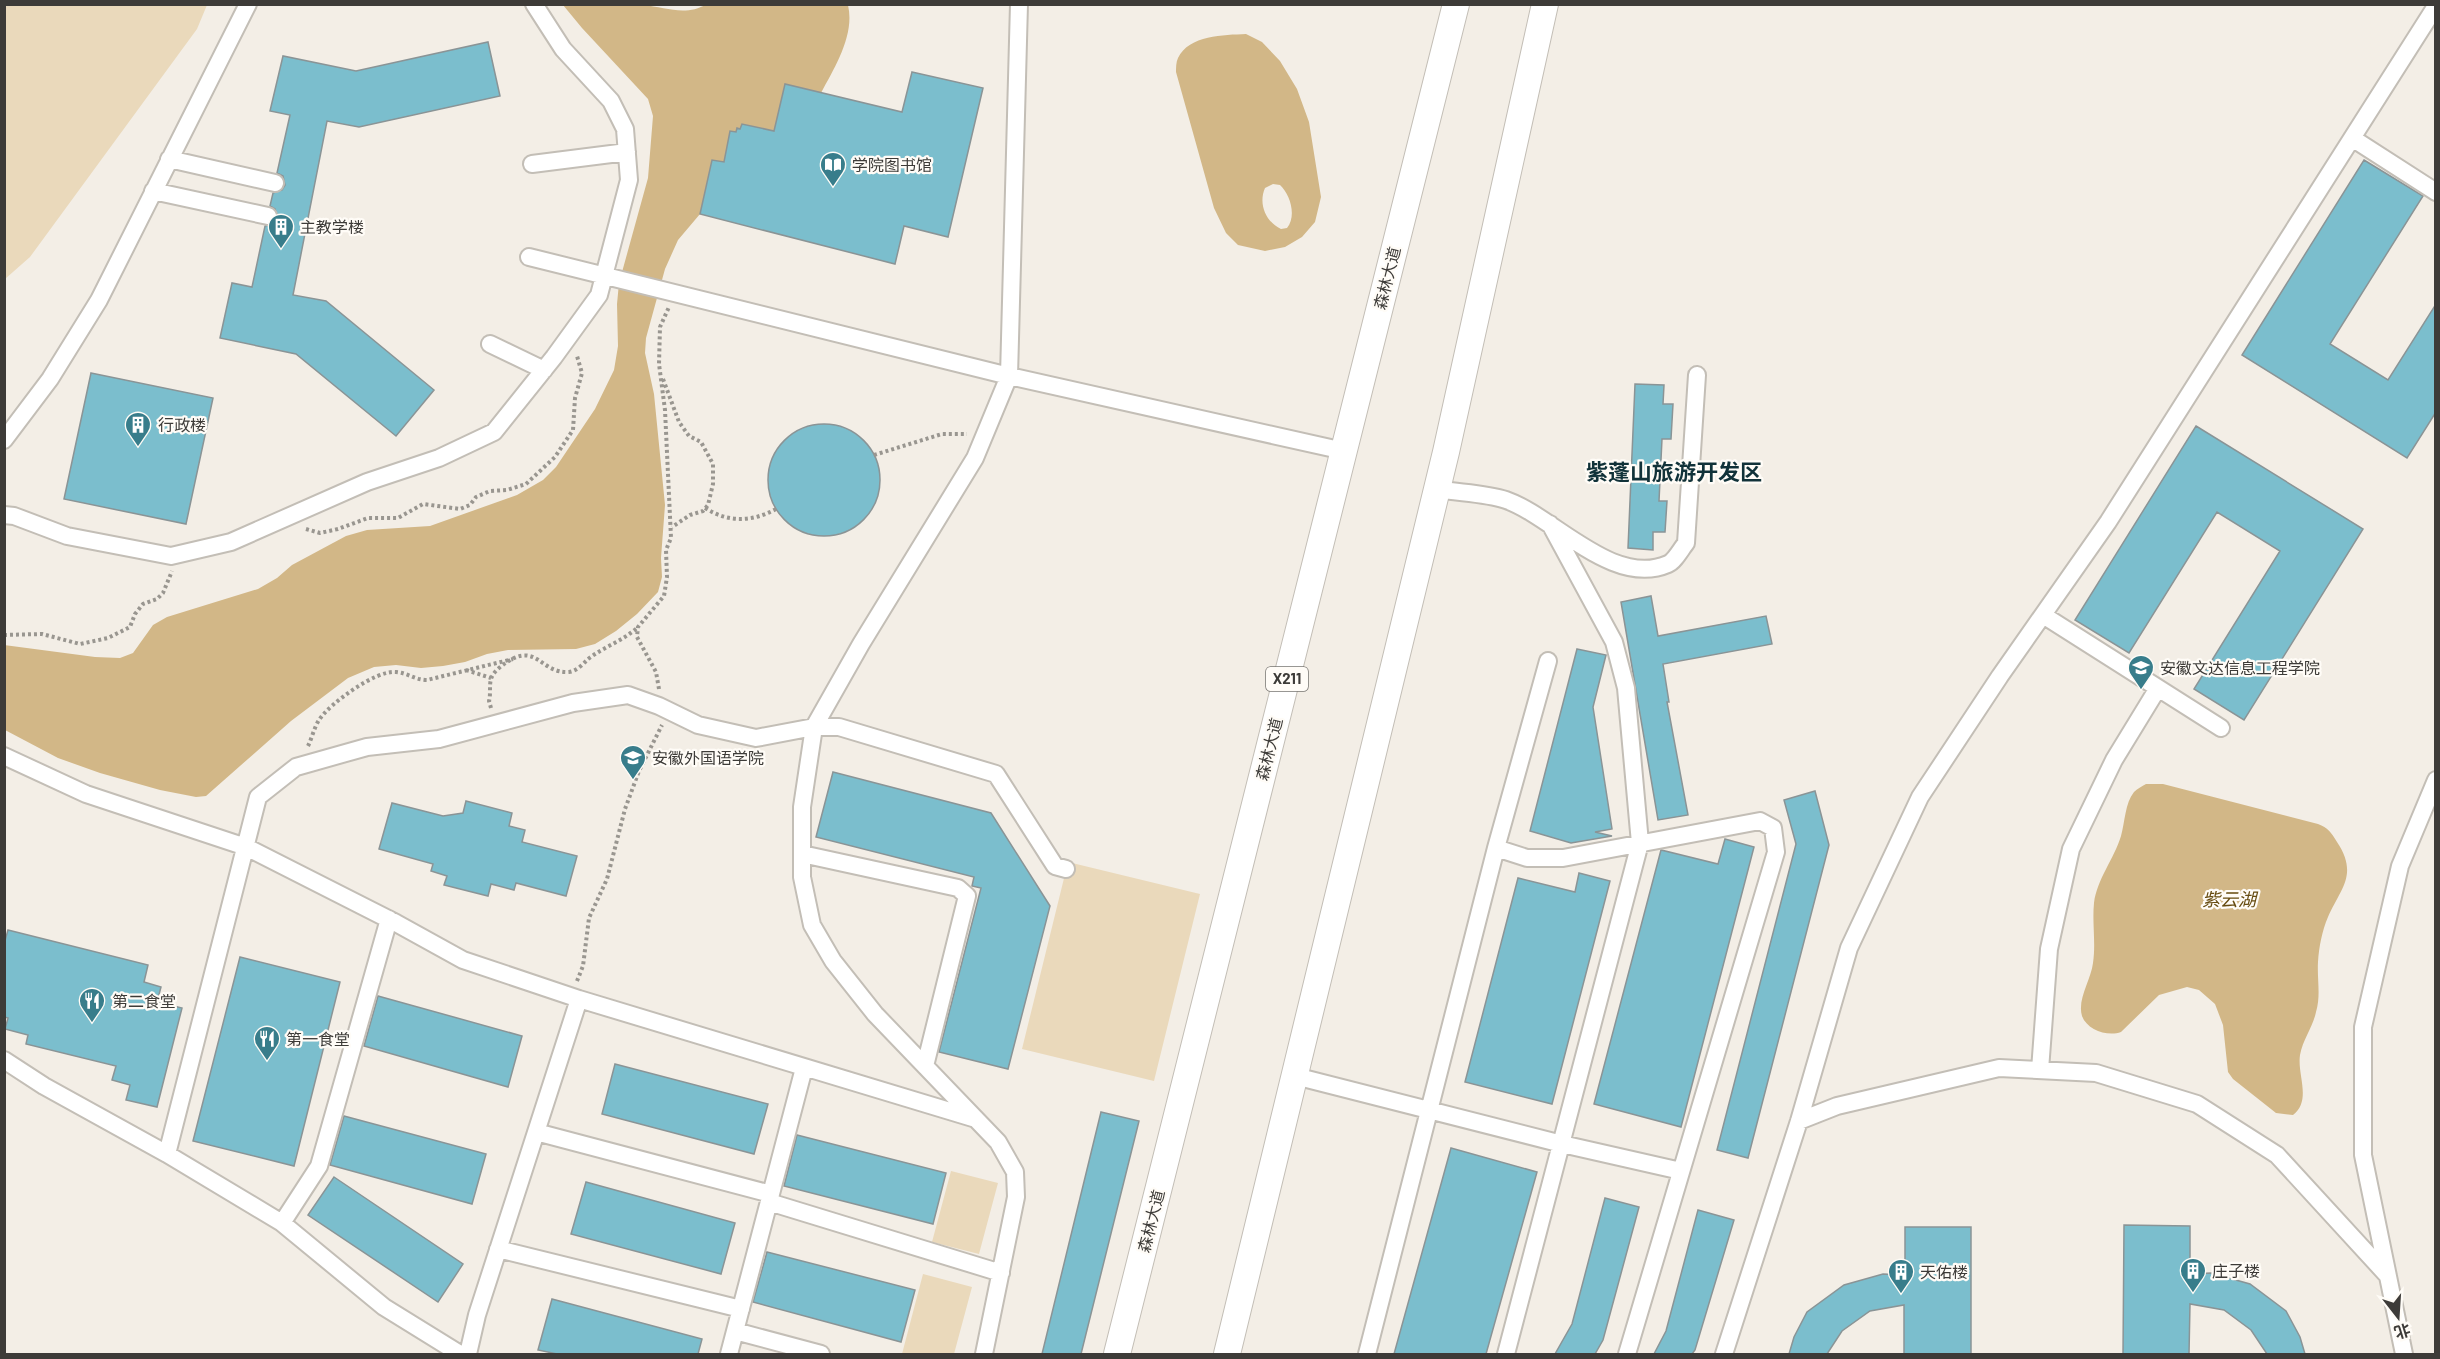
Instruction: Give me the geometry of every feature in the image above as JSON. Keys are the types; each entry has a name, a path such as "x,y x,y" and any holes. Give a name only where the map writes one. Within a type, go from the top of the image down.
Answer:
{"main road":[{"name":"森林大道","path":"1117,1354 1456,4"},
{"path":"1227,1354 1437,489 1545,4"}],"street":[{"path":"4,440 50,379 99,300 248,4"},
{"path":"4,515 14,516 68,536 171,556 231,542 367,482 439,458 494,432 544,370 599,295 608,276 628,180 625,129 611,101 563,49 534,4"},
{"path":"984,1354 1016,1197 1015,1172 998,1142 875,1014 833,961 812,925 802,877 802,807 814,727 861,644 975,458 1009,376 1019,4"},
{"path":"1724,1354 1799,1121 1849,948 1920,797 2108,522 2436,6"},
{"path":"2352,138 2436,192"},
{"path":"532,164 627,152"},
{"path":"169,159 275,183"},
{"path":"153,191 268,216"},
{"path":"529,257 1009,376 1344,451"},
{"path":"490,344 544,370"},
{"path":"1437,489 1506,500 1550,524 1604,560 1646,569 1670,563 1686,543 1697,375"},
{"path":"1506,1354 1640,843 1626,688 1614,642 1550,524"},
{"path":"2043,615 2221,728"},
{"path":"1367,1354 1496,848 1548,661"},
{"path":"2040,1070 2049,949 2071,849 2114,760 2158,688"},
{"path":"167,1154 258,797 296,767 367,747 439,739 573,703 628,695 698,725 756,738 814,727 838,727 996,774 1055,866 1066,869"},
{"path":"4,756 86,794 246,847 389,919 463,960 574,998 977,1119"},
{"path":"2404,1354 2363,1155 2363,1027 2400,866 2436,780"},
{"path":"1496,848 1527,858 1563,858 1761,821 1773,828 1776,852 1627,1354"},
{"path":"802,854 958,888 967,896 925,1066"},
{"path":"282,1223 319,1166 389,919"},
{"path":"468,1354 477,1315 536,1132 574,998"},
{"path":"4,1060 44,1086 167,1154 282,1223 384,1307 460,1354"},
{"path":"729,1354 804,1068"},
{"path":"1799,1121 1837,1106 1999,1068 2096,1073 2197,1104 2277,1155 2388,1276"},
{"path":"1295,1076 1681,1172"},
{"path":"536,1132 770,1198 1001,1273"},
{"path":"498,1249 741,1309"},
{"path":"735,1332 821,1354"}],"path":[{"path":"296,767 313,736 318,721 361,684 387,673 398,672 416,680 427,680 524,654 532,655 557,670 570,672 576,670 603,648 626,638 664,596 667,577 666,550 671,538 672,527 665,410 660,372 660,327 676,293"},
{"path":"287,517 298,527 320,533 368,518 398,518 423,504 460,508 470,505 476,497 490,491 507,490 526,484 555,457 573,430 575,398 582,373 579,359 566,340"},
{"path":"660,372 679,422 689,436 701,442 713,464 713,484 705,508 672,527"},
{"path":"874,455 942,434 985,434"},
{"path":"705,508 718,516 742,520 765,515 776,509"},
{"path":"4,635 42,634 80,644 108,638 130,627 135,614 144,604 157,599 163,593 178,554"},
{"path":"574,998 583,966 589,918 607,879 628,800 664,709 656,672 637,637 638,627"},
{"path":"497,723 489,701 491,678 499,668 513,658"},
{"path":"466,669 491,678"}],"shaded area":[{"path":"4,5 207,5 197,29 30,257 5,279"},
{"path":"1068,862 1200,894 1154,1081 1022,1049"},
{"path":"951,1171 998,1183 979,1254 932,1242"},
{"path":"923,1274 972,1287 954,1354 902,1354"}],"water":[{"path":"633,4 683,11 707,4 848,5 849,28 842,50 821,93 785,85 774,131 742,124 736,132 730,131 724,162 712,160 700,214 678,240 665,269 646,338 645,353 654,394 665,505 662,577 658,592 637,614 595,644 576,649 508,650 465,662 421,668 396,665 374,667 348,678 291,721 206,796 196,797 160,790 100,773 58,758 5,730 4,645 120,658 133,653 153,625 167,617 258,589 277,578 292,565 346,536 367,530 430,526 517,495 543,480 556,467 595,409 614,370 618,346 619,283 648,178 653,116 648,99 563,5"},
{"path":"1246,34 1262,42 1280,61 1297,89 1309,122 1321,197 1315,222 1302,237 1285,247 1265,251 1238,245 1226,233 1214,208 1176,72 1178,58 1190,45 1218,36","holes":["1273,184 1280,185 1289,199 1292,211 1287,228 1281,229 1271,222 1262,200 1265,188"]},
{"name":"紫云湖","path":"2146,784 2163,784 2318,824 2331,833 2343,854 2347,864 2347,873 2321,939 2317,1006 2300,1055 2302,1102 2293,1115 2276,1113 2233,1079 2228,1072 2223,1025 2215,1004 2199,990 2187,987 2159,995 2121,1032 2110,1034 2093,1029 2082,1016 2081,1003 2093,963 2096,894 2118,844 2131,796"}],"building":[{"name":"主教学楼","path":"488,42 500,96 359,127 327,121 293,295 326,301 434,390 396,436 296,354 220,338 232,283 252,287 265,226 275,223 278,218 275,209 270,206 273,193 282,190 285,185 283,176 277,173 290,115 270,111 283,56 356,71"},
{"name":"学院图书馆","path":"912,72 983,88 948,237 904,226 895,264 700,214 712,160 724,162 730,131 736,132 742,124 774,131 785,84 902,112"},
{"path":"2364,160 2423,196 2330,344 2388,380 2436,304 2436,412 2407,458 2242,355"},
{"name":"行政楼","path":"91,373 213,398 186,524 64,499"},
{"path":"1635,384 1664,385 1663,404 1673,404 1671,439 1662,439 1659,501 1667,501 1665,532 1653,532 1653,550 1628,548"},
{"path":"824,424 845,429 863,441 875,459 880,480 875,501 863,519 845,531 824,536 803,531 785,519 773,501 768,480 773,459 785,441 803,429"},
{"path":"2196,426 2363,529 2244,720 2194,689 2280,551 2217,512 2129,653 2075,620"},
{"path":"1651,596 1658,636 1766,616 1772,644 1663,664 1669,702 1667,702 1688,815 1658,820 1621,602"},
{"path":"1577,649 1606,655 1593,707 1612,829 1595,832 1612,836 1571,843 1530,831"},
{"path":"833,772 991,813 1050,906 1008,1069 939,1052 981,888 972,886 974,877 816,837"},
{"path":"1815,791 1829,845 1748,1158 1717,1150 1796,844 1784,800"},
{"path":"466,801 512,813 509,826 525,830 522,842 577,856 566,896 516,883 514,890 491,884 488,896 444,885 447,876 431,871 433,864 379,849 392,803 443,816 463,813"},
{"path":"1725,839 1754,847 1681,1127 1594,1104 1661,850 1718,864"},
{"path":"1579,873 1610,881 1552,1104 1465,1082 1518,878 1575,892"},
{"name":"第二食堂","path":"8,930 148,965 144,982 161,987 157,1002 182,1008 157,1107 126,1100 130,1085 112,1080 116,1066 26,1044 28,1035 5,1029 8,1018 4,1017 4,944"},
{"name":"第一食堂","path":"240,957 340,982 294,1166 193,1141"},
{"path":"378,996 522,1036 508,1087 364,1046"},
{"path":"615,1064 768,1104 754,1154 602,1114"},
{"path":"1101,1112 1139,1121 1081,1354 1042,1354"},
{"path":"344,1116 486,1154 472,1204 330,1165"},
{"path":"797,1135 946,1173 933,1224 784,1186"},
{"path":"1451,1148 1537,1172 1486,1354 1394,1354"},
{"path":"334,1177 463,1264 438,1302 308,1215"},
{"path":"586,1182 735,1223 721,1274 571,1234"},
{"path":"1605,1198 1639,1207 1603,1340 1595,1354 1555,1354 1572,1324"},
{"path":"1698,1210 1734,1220 1695,1350 1692,1354 1654,1354 1666,1331"},
{"name":"庄子楼","path":"2124,1225 2190,1226 2190,1274 2211,1273 2250,1284 2286,1311 2300,1337 2305,1354 2267,1354 2251,1330 2224,1310 2190,1304 2189,1354 2123,1354"},
{"name":"天佑楼","path":"1905,1227 1971,1227 1971,1354 1904,1354 1904,1305 1870,1311 1842,1331 1827,1354 1789,1354 1794,1337 1807,1312 1844,1285 1883,1274 1905,1275"},
{"path":"767,1252 915,1290 901,1342 753,1302"},
{"path":"552,1299 702,1339 698,1354 557,1354 538,1350"}],"place":[{"name":"学院图书馆","path":"833,188"},
{"name":"主教学楼","path":"281,250"},
{"name":"行政楼","path":"138,448"},
{"name":"安徽文达信息工程学院","path":"2141,691"},
{"name":"安徽外国语学院","path":"633,781"},
{"name":"第二食堂","path":"92,1024"},
{"name":"第一食堂","path":"267,1062"},
{"name":"庄子楼","path":"2193,1294"},
{"name":"天佑楼","path":"1901,1295"}],"district":[{"name":"紫蓬山旅游开发区","path":"1674,472"}]}
